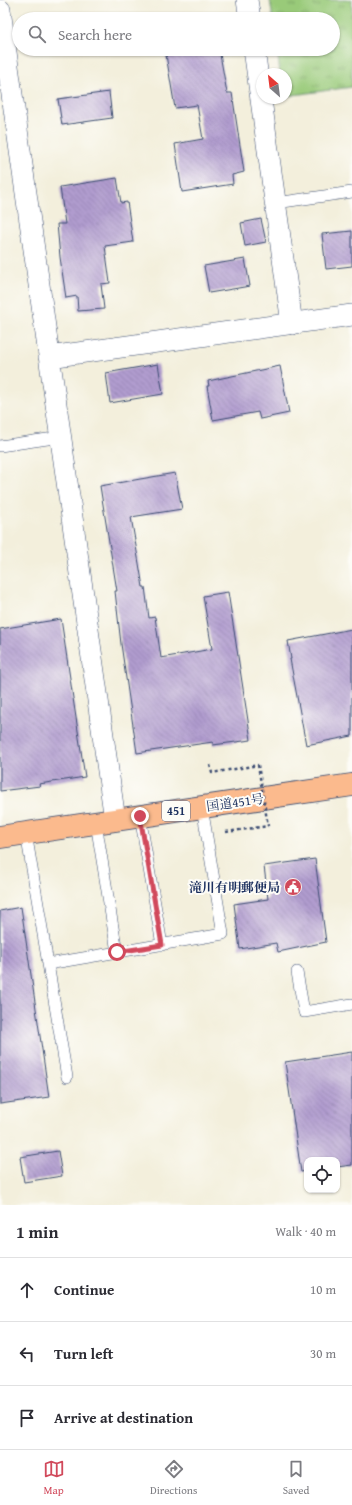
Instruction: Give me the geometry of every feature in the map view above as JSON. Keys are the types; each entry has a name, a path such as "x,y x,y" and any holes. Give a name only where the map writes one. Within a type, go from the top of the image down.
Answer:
{"highway":[{"name":"国道451号","path":"0,837 352,785"}],"street":[{"path":"247,0 249,12"},
{"path":"0,10 60,437 105,821"},
{"path":"255,56 292,324"},
{"path":"49,356 352,315"}],"lane":[{"path":"276,203 352,192"},
{"path":"0,446 60,437"},
{"path":"48,964 223,934 202,807"},
{"path":"140,816 162,945"},
{"path":"105,821 117,952"},
{"path":"26,833 67,1077"},
{"path":"297,972 304,1012 352,1004"}],"path":[{"path":"210,765 212,773 258,765 268,826 226,832"}],"green space":[{"path":"270,0 352,0 352,87 292,95 292,68 279,68 278,56 340,56 340,12 272,12"}],"building":[{"path":"166,56 220,56 227,93 232,93 244,172 232,175 233,184 182,192 175,144 203,139 197,105 175,108"},
{"path":"109,92 112,118 62,125 58,99"},
{"path":"117,178 121,203 127,202 133,242 105,246 110,283 101,284 104,309 78,311 77,296 66,298 60,257 57,224 65,224 60,187"},
{"path":"261,219 266,242 245,246 241,223"},
{"path":"352,231 352,266 326,269 322,234"},
{"path":"245,259 250,286 209,293 204,266"},
{"path":"158,364 163,394 110,403 106,373"},
{"path":"280,366 289,413 260,419 258,412 213,420 207,386 209,386 208,381"},
{"path":"175,473 182,509 131,517 143,587 145,587 149,618 155,617 161,658 212,649 203,596 228,592 251,740 213,745 213,742 137,753 121,644 115,591 117,591 100,486"},
{"path":"61,619 85,777 39,784 40,786 0,791 0,629"},
{"path":"352,629 352,736 306,745 288,641"},
{"path":"315,859 326,942 278,952 276,943 240,949 234,904 268,899 264,866"},
{"path":"21,907 49,1097 0,1104 0,911"},
{"path":"352,1052 352,1165 340,1167 340,1157 304,1157 304,1172 301,1172 285,1062"},
{"path":"58,1151 62,1176 24,1182 20,1157"}],"place":[{"name":"滝川有明郵便局","path":"293,887"}],"route":[{"path":"117,952 162,945 140,816"}]}
